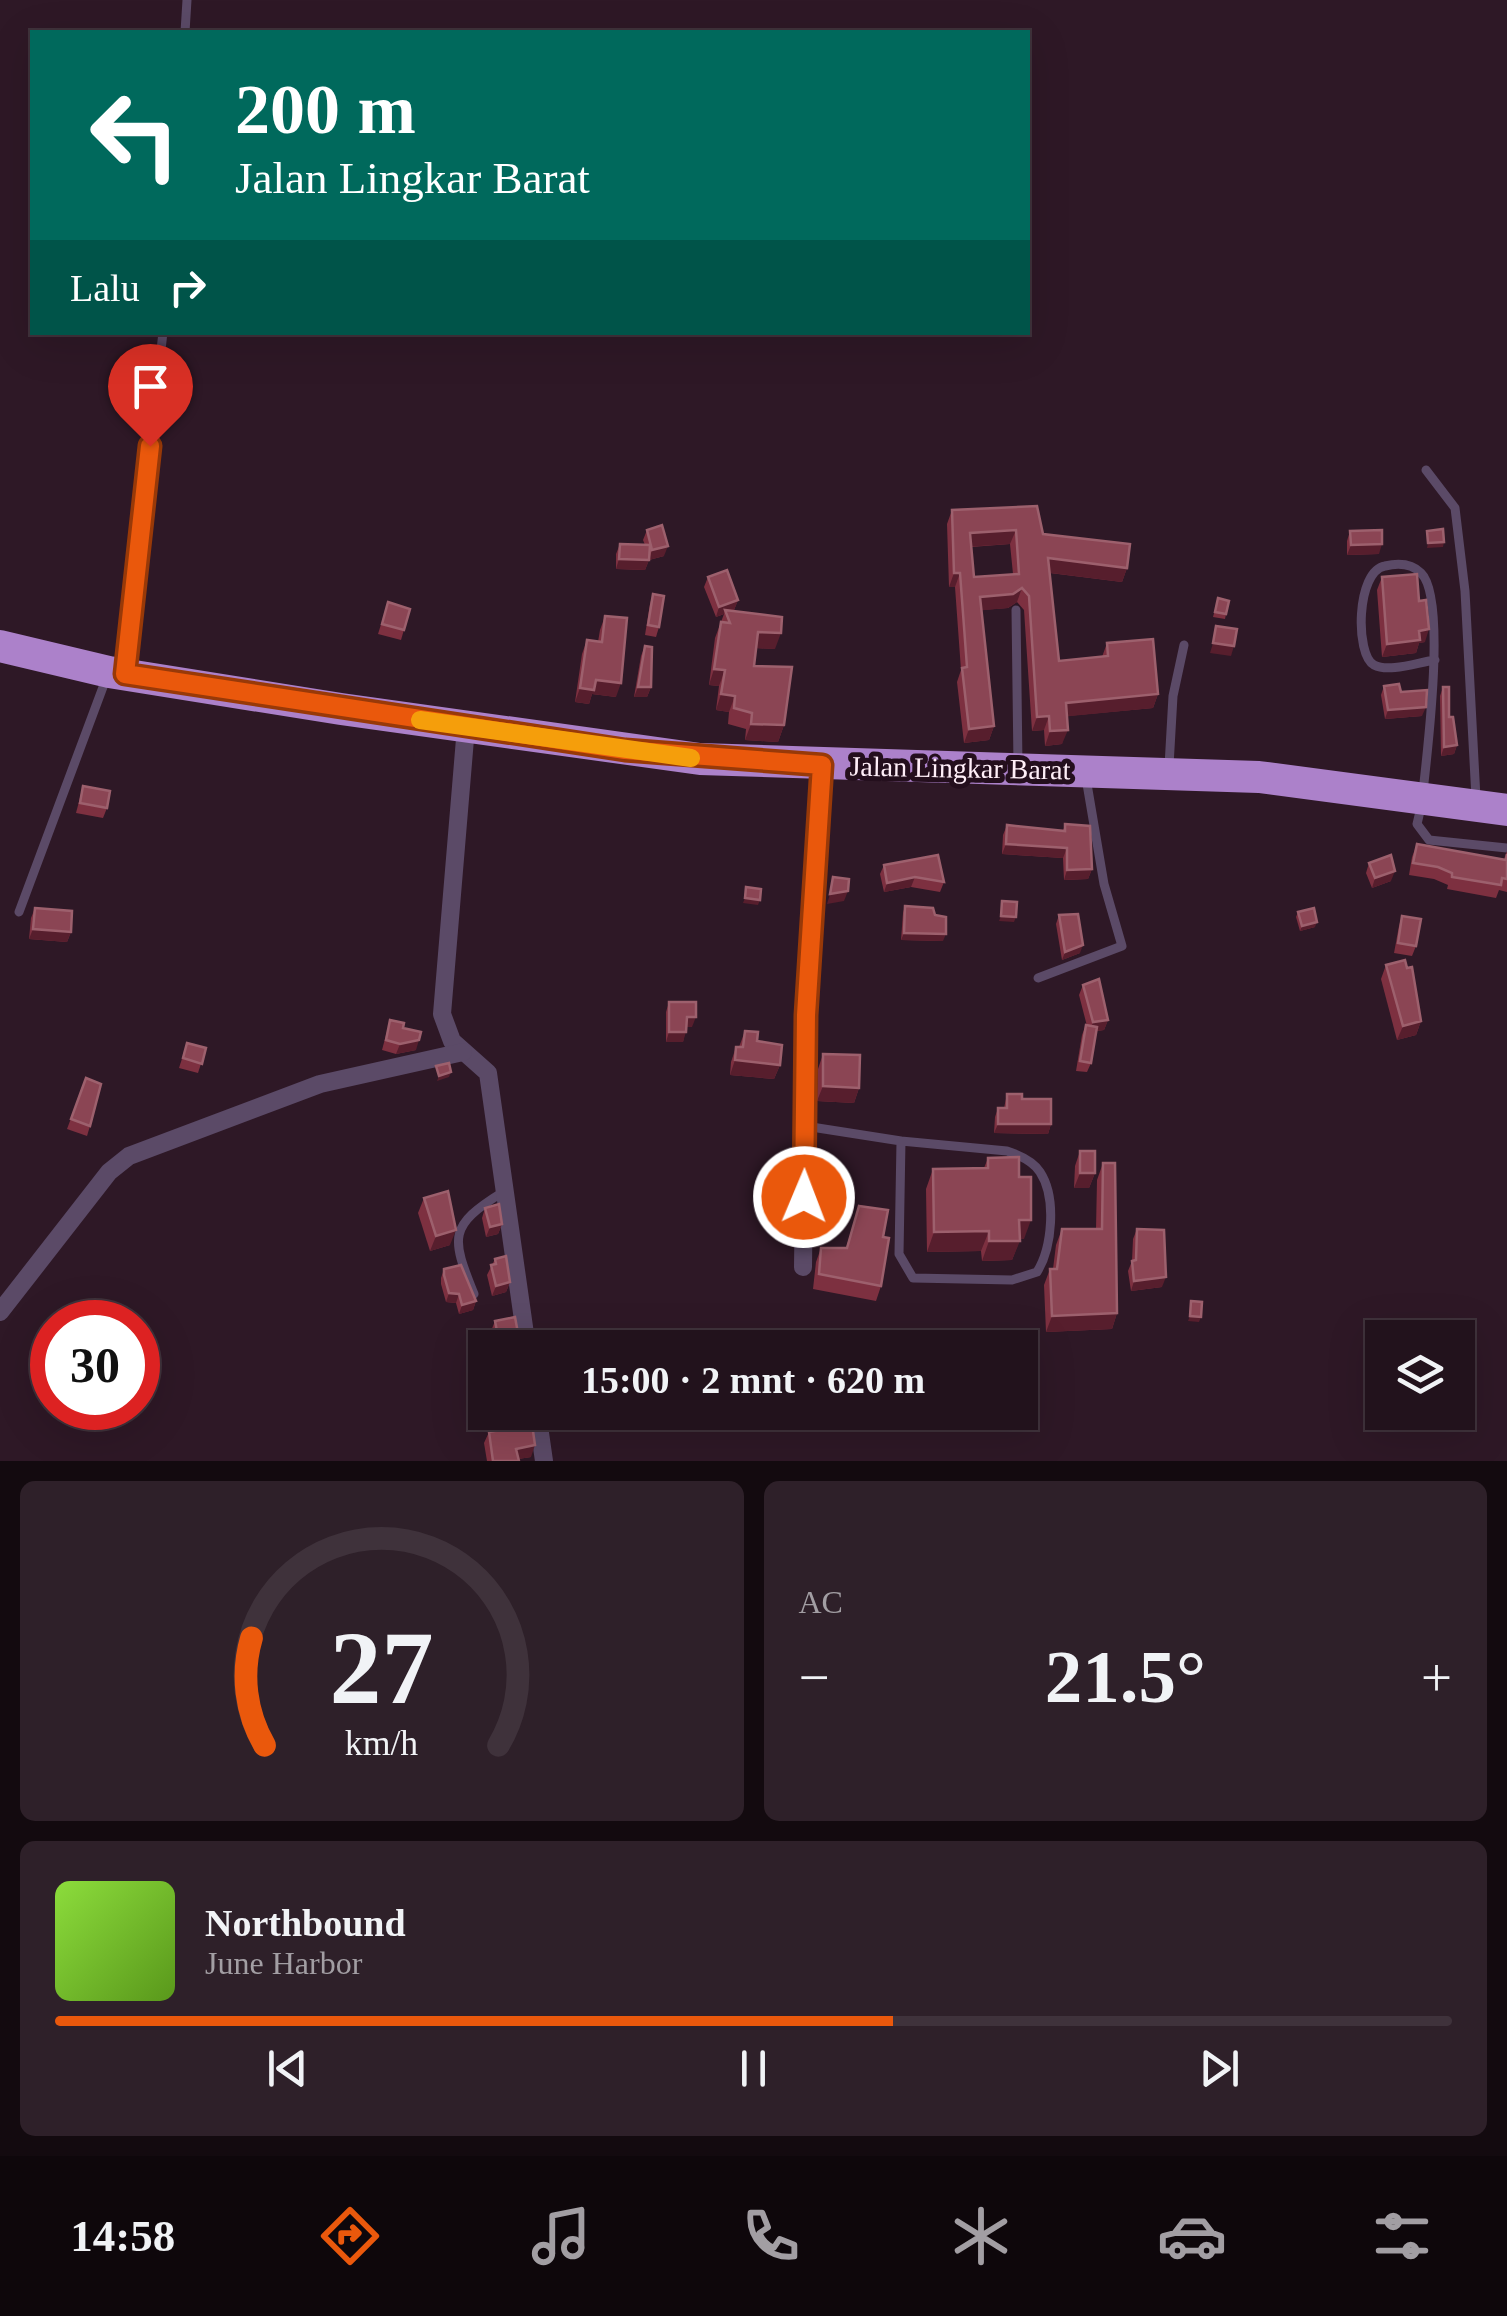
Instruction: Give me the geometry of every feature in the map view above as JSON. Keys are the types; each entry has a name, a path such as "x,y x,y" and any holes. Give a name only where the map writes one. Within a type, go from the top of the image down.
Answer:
{"highway":[{"name":"Jalan Lingkar Barat","path":"0,646 117,673 700,759 1259,776 1492,808"}],"street":[{"path":"466,727 442,1014 452,1041 488,1073 523,1330"},
{"path":"803,1268 806,1015 822,765"},
{"path":"0,1312 110,1172 129,1156 320,1084 464,1052"},
{"path":"539,1430 544,1461"}],"lane":[{"path":"185,30 187,0"},
{"path":"19,912 117,673 163,335"},
{"path":"1426,470 1454,508 1492,808"},
{"path":"1435,660 1380,668 1370,664 1364,652 1362,592 1369,575 1379,566 1405,564 1420,571 1427,582 1435,660 1423,798 1417,824 1429,840 1507,848"},
{"path":"1016,610 1018,768"},
{"path":"1169,774 1172,696 1184,644"},
{"path":"1038,978 1122,946 1104,884 1084,770"},
{"path":"805,1126 1022,1156 1040,1172 1050,1238 1048,1253 1037,1272 1012,1280 920,1280 907,1273 899,1254 901,1141"},
{"path":"474,1294 458,1255 459,1227 468,1214 503,1192"}],"building":[{"path":"1037,506 1043,534 1130,544 1127,568 1048,558 1059,661 1108,656 1107,643 1153,639 1158,694 1066,703 1068,730 1050,731 1049,716 1037,717 1029,596 1022,588 1013,594 980,597 994,726 969,729 962,668 967,667 960,573 954,573 952,510","holes":["1016,530 1019,574 974,577 970,533"]},
{"path":"662,525 668,546 652,550 647,530"},
{"path":"1443,529 1444,542 1428,543 1427,531"},
{"path":"1382,530 1382,544 1351,545 1350,531"},
{"path":"620,544 650,545 649,560 619,559"},
{"path":"727,570 738,600 719,607 708,577"},
{"path":"1417,574 1419,601 1426,600 1429,629 1419,631 1420,640 1387,644 1382,577"},
{"path":"653,594 664,596 659,627 648,625"},
{"path":"1218,598 1229,601 1226,614 1215,612"},
{"path":"388,602 410,609 404,630 382,624"},
{"path":"725,610 782,617 781,633 758,632 754,666 792,667 784,725 751,724 752,713 734,708 735,696 721,694 725,670 714,669 721,622 730,623"},
{"path":"605,616 627,618 621,683 596,680 594,690 580,688 587,640 602,642"},
{"path":"1216,626 1237,629 1234,646 1213,643"},
{"path":"645,646 652,647 651,687 638,687"},
{"path":"1399,684 1401,692 1427,690 1426,707 1388,710 1384,686"},
{"path":"1443,687 1449,687 1449,717 1453,717 1457,745 1444,747"},
{"path":"83,786 110,791 107,808 80,803"},
{"path":"1065,824 1090,826 1092,869 1067,870 1067,848 1006,844 1007,825 1065,831"},
{"path":"1417,844 1506,860 1507,854 1507,879 1502,878 1501,885 1452,877 1452,873 1438,867 1413,863"},
{"path":"938,855 944,882 915,877 887,883 884,865"},
{"path":"1391,855 1395,871 1375,878 1369,863"},
{"path":"833,877 849,879 848,891 830,894"},
{"path":"746,887 761,889 760,900 745,898"},
{"path":"1002,901 1017,902 1016,917 1001,916"},
{"path":"905,906 933,908 935,915 946,917 946,934 904,933"},
{"path":"35,908 72,911 71,932 33,929"},
{"path":"1314,908 1317,922 1302,926 1298,912"},
{"path":"1078,914 1083,945 1065,952 1059,915"},
{"path":"1402,916 1421,919 1416,946 1398,943"},
{"path":"1405,960 1407,968 1412,967 1421,1021 1403,1026 1386,965"},
{"path":"1099,979 1108,1020 1093,1022 1083,985"},
{"path":"669,1002 696,1002 696,1017 687,1017 686,1032 669,1032"},
{"path":"390,1020 421,1032 419,1040 400,1044 386,1040"},
{"path":"1086,1025 1097,1027 1091,1063 1080,1061"},
{"path":"745,1031 758,1032 757,1041 782,1045 780,1065 735,1060 736,1047 743,1047"},
{"path":"187,1043 206,1048 202,1064 183,1058"},
{"path":"823,1054 860,1055 859,1088 823,1086"},
{"path":"449,1063 451,1072 439,1076 436,1066"},
{"path":"86,1078 101,1084 90,1126 71,1119"},
{"path":"1007,1094 1022,1094 1022,1099 1051,1099 1051,1124 998,1124 998,1108 1007,1108"},
{"path":"1080,1151 1095,1151 1095,1173 1080,1173"},
{"path":"1019,1157 1019,1177 1031,1177 1031,1220 1019,1220 1020,1241 989,1241 989,1231 934,1232 933,1169 988,1168 988,1158"},
{"path":"1103,1163 1115,1163 1117,1313 1052,1316 1050,1269 1057,1269 1062,1229 1102,1229"},
{"path":"448,1191 456,1230 436,1236 424,1198"},
{"path":"499,1204 502,1224 490,1227 485,1208"},
{"path":"859,1206 888,1210 883,1237 889,1238 881,1286 819,1274 821,1248 847,1248"},
{"path":"1137,1229 1164,1230 1166,1277 1134,1281 1132,1261 1136,1260"},
{"path":"506,1256 510,1282 496,1286 491,1265 496,1264 495,1259"},
{"path":"461,1265 476,1301 462,1305 459,1294 449,1293 444,1275 444,1269"},
{"path":"1191,1301 1202,1302 1201,1317 1190,1316"},
{"path":"515,1317 517,1330 497,1330 495,1321"},
{"path":"533,1430 535,1445 516,1449 519,1461 493,1461 489,1432"}],"slow traffic":[{"path":"420,720 691,758"}],"route":[{"path":"150,446 125,674 625,750 700,759 822,765 806,1015 804,1197"}]}
